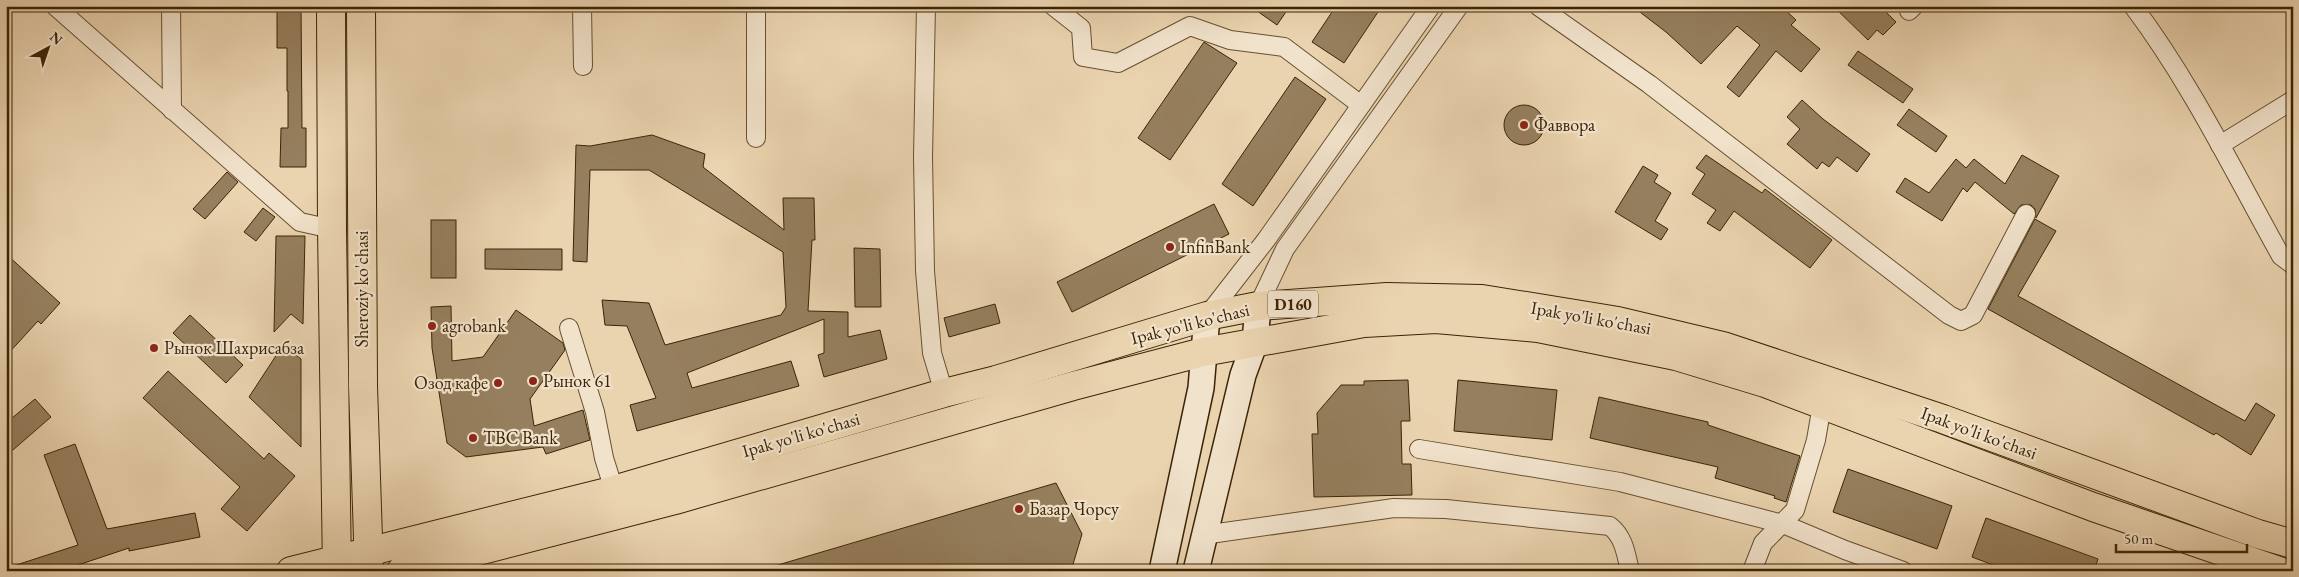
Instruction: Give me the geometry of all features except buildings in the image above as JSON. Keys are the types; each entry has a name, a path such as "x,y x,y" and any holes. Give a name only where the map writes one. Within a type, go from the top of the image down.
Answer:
{"main road":[{"name":"Sheroziy ko'chasi","path":"331,6 337,565"},
{"name":"Sheroziy ko'chasi","path":"361,6 362,376 368,561"},
{"name":"Ipak yo'li ko'chasi","path":"291,571 368,561 944,393 996,380 1207,316 1258,306 1387,297 1482,299 1618,321 1732,349 1943,420 2258,534 2293,544"},
{"path":"1196,571 1242,375 1255,342 1258,306"},
{"path":"1162,571 1201,388 1207,316"},
{"name":"Ipak yo'li ko'chasi","path":"401,571 675,500 1064,389 1203,352 1364,323 1436,319 1538,328 1676,356 1765,383 2093,507 2278,571"}],"street":[{"path":"55,6 300,222 332,230"},
{"path":"171,6 172,110"},
{"path":"582,6 583,66"},
{"path":"756,6 756,138"},
{"path":"926,6 923,157 925,271 932,353 944,393"},
{"path":"1053,6 1081,28 1083,57 1118,63 1190,26 1230,40 1284,47 1362,105"},
{"path":"1207,316 1266,240 1431,6"},
{"path":"1258,306 1285,249 1459,6"},
{"path":"1538,6 1649,84 1949,315 1961,321 1973,315 2026,214"},
{"path":"2133,6 2155,35 2220,145 2281,256 2293,265"},
{"path":"2220,145 2293,100"},
{"path":"569,328 595,412 604,458 614,490"},
{"path":"1752,571 1763,543 1795,510 1816,440 1822,405"},
{"path":"1419,449 1620,482 1783,524 1845,550 1903,571"},
{"path":"1203,535 1394,508 1446,509 1610,526 1618,532 1624,545 1630,571"}],"place":[{"name":"Фаввора","path":"1524,125"},
{"name":"InfinBank","path":"1170,247"},
{"name":"agrobank","path":"432,326"},
{"name":"Рынок Шахрисабза","path":"154,348"},
{"name":"Рынок 61","path":"533,381"},
{"name":"Озод кафе","path":"498,383"},
{"name":"TBC Bank","path":"473,438"},
{"name":"Базар Чорсу","path":"1019,509"}]}
